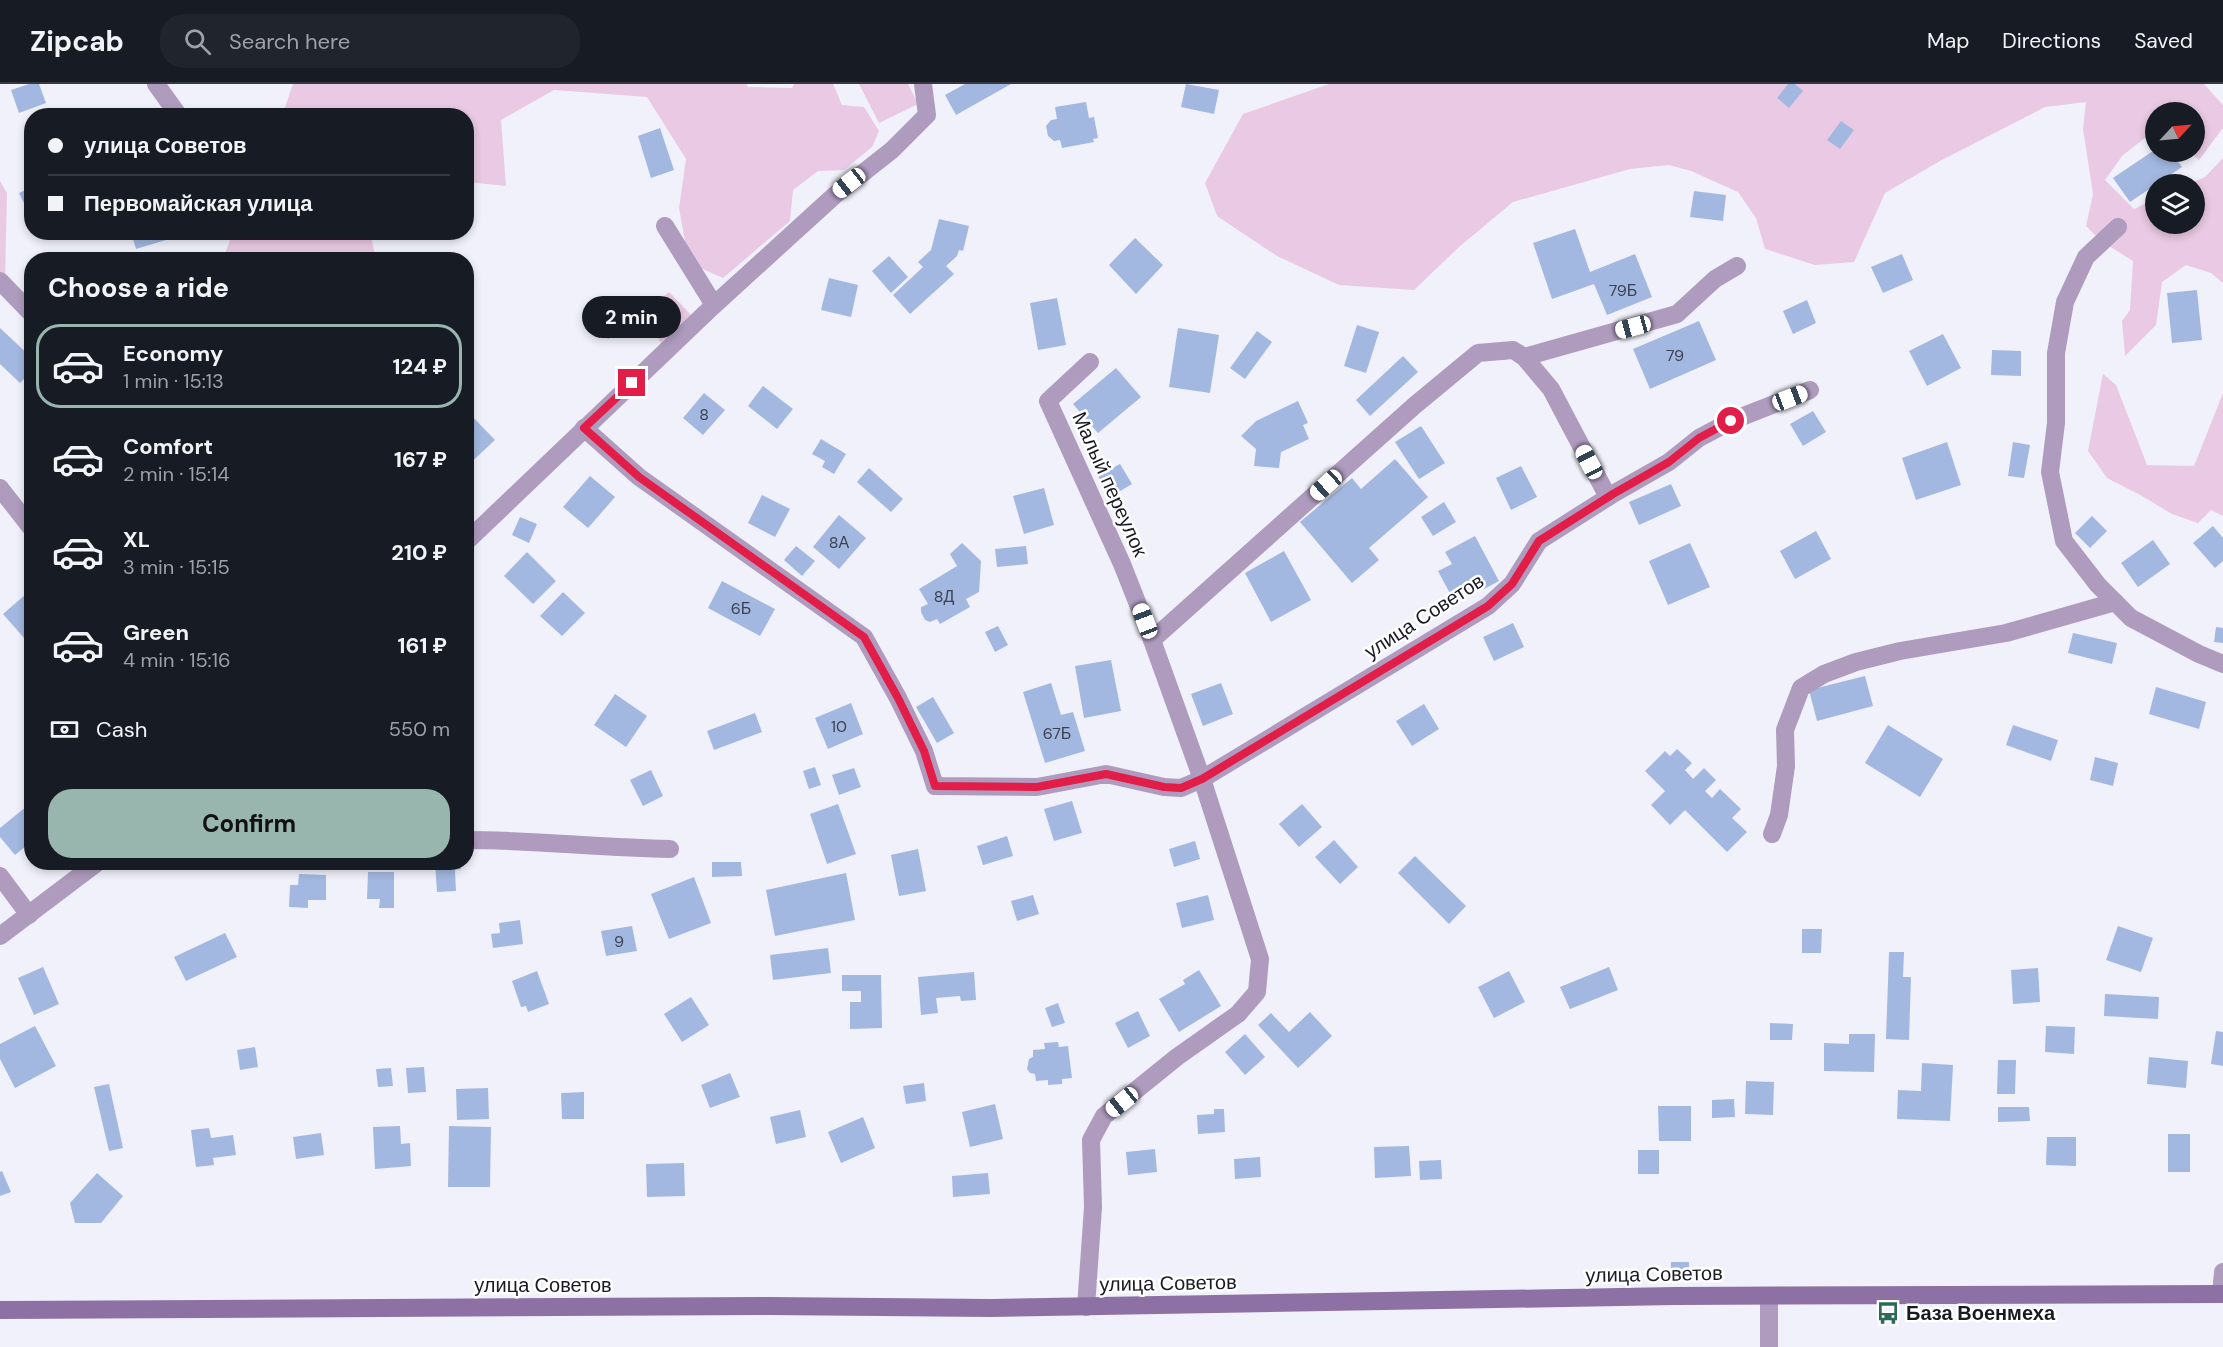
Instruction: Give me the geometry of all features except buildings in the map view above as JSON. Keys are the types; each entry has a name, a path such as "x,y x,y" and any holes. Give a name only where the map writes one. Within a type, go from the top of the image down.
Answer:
{"main road":[{"name":"улица Советов","path":"0,1310 768,1306 981,1308 1769,1296 2222,1294"}],"street":[{"path":"156,84 173,108"},
{"path":"474,534 714,305 835,195 892,150 927,115 923,84"},
{"path":"665,226 714,305"},
{"path":"2118,227 2086,257 2065,302 2056,353 2056,423 2050,472 2064,541 2098,585 2131,618 2223,664"},
{"path":"1524,357 1677,314 1715,279 1737,266"},
{"path":"0,281 24,306"},
{"path":"1152,640 1414,406 1478,352 1513,350 1524,357 1551,389 1608,497"},
{"name":"Малый переулок","path":"1090,362 1048,401 1122,564 1152,640"},
{"name":"улица Советов","path":"584,428 639,477 864,637 924,751 935,786 1037,787 1106,774 1164,787 1181,788 1202,779 1488,606 1512,584 1539,541 1669,462 1699,438 1731,421 1810,390"},
{"path":"0,488 24,519"},
{"path":"1772,834 1779,815 1786,766 1785,730 1801,688 1824,674 1856,662 1900,651 2006,633 2115,602"},
{"name":"улица Советов","path":"1086,1306 1093,1206 1091,1140 1104,1116 1177,1057 1238,1014 1257,992 1260,959 1202,779 1152,640"},
{"path":"474,840 670,849"},
{"path":"0,936 88,870"},
{"path":"0,876 29,915"},
{"path":"2222,1294 2223,1272"},
{"path":"1769,1296 1769,1347"}],"shaded area":[{"path":"293,84 746,84 748,87 792,88 794,84 833,84 842,105 864,107 879,131 872,147 844,170 818,171 793,190 790,221 723,278 689,263 679,208 686,159 647,97 554,90 501,120 506,186 474,183 474,108 285,108"},
{"path":"859,84 908,84 918,104 879,123"},
{"path":"1329,84 2204,84 2223,105 2223,128 2205,152 2205,102 2145,102 2145,138 2122,156 2105,180 2134,209 2145,204 2145,234 2205,234 2205,177 2223,158 2223,283 2211,273 2186,265 2162,282 2156,325 2125,356 2122,321 2130,310 2133,261 2101,241 2086,226 2093,194 2083,129 2086,102 2045,107 1940,161 1885,193 1854,262 1815,265 1765,249 1756,218 1738,192 1691,171 1669,165 1630,169 1513,202 1459,247 1414,290 1339,285 1277,256 1217,216 1205,183 1243,114"},
{"path":"0,181 7,193 5,282 0,276"},
{"path":"230,240 372,240 374,252 226,252"},
{"path":"669,292 694,318 663,345 641,317"},
{"path":"2103,374 2116,385 2147,465 2194,466 2223,393 2223,516 2211,510 2198,523 2172,514 2107,478 2088,451"}],"place":[{"name":"База Военмеха","path":"1888,1313"}],"route":[{"path":"632,383 584,428 639,477 864,637 924,751 935,786 1037,787 1106,774 1164,787 1181,788 1202,779 1488,606 1512,584 1539,541 1669,462 1699,438 1731,421"}]}
